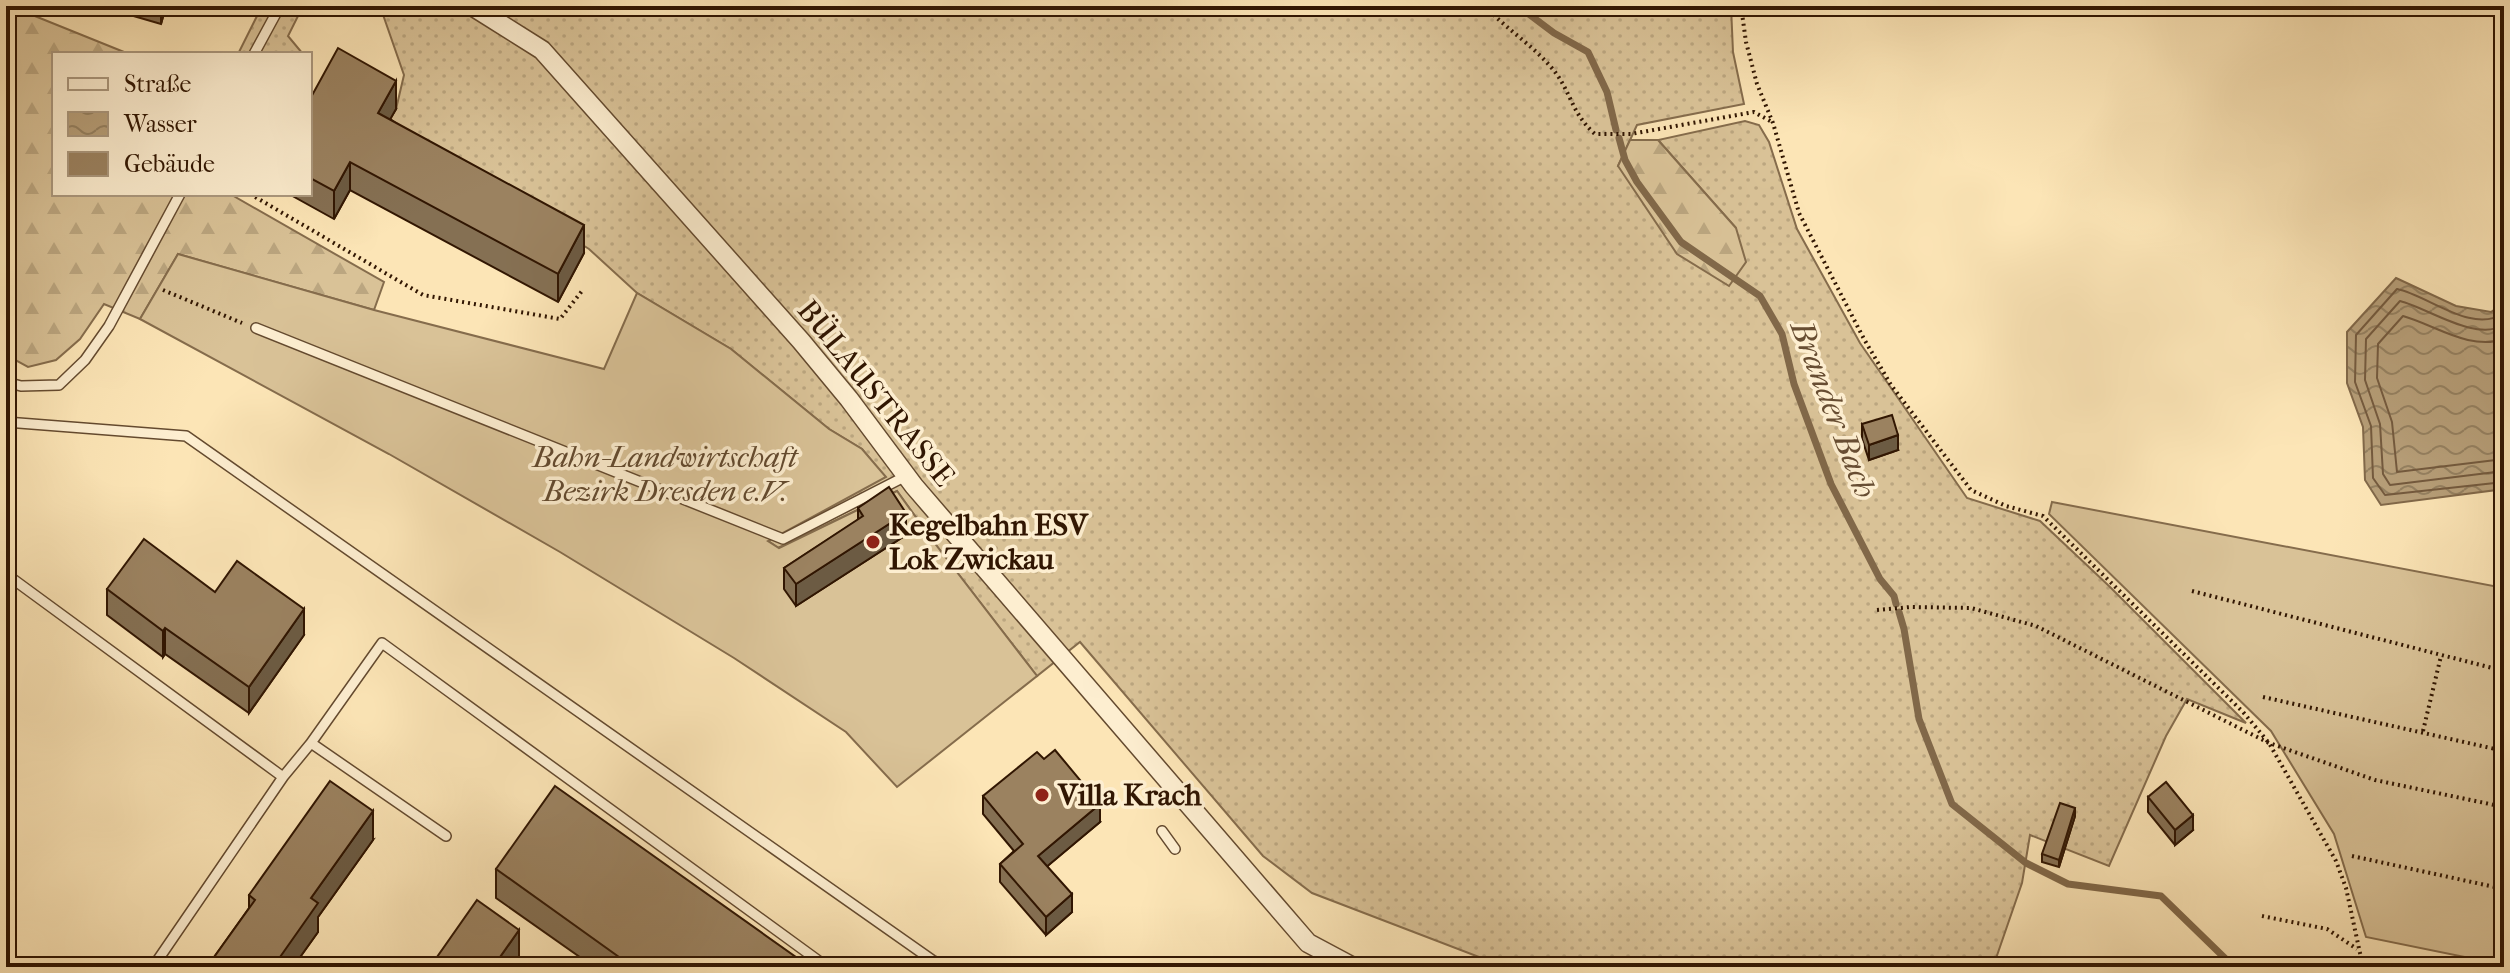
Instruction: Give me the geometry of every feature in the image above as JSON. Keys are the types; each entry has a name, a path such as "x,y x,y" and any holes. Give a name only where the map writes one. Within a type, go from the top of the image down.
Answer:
{"street":[{"name":"BÜLAUSTRASSE","path":"472,6 542,50 801,341 906,476 1308,943 1353,967"}],"lane":[{"path":"255,52 280,6"},
{"path":"6,382 21,386 59,385 85,360 109,326 179,196"},
{"path":"256,328 783,539 906,476"},
{"path":"6,422 186,436 946,967"},
{"path":"6,574 283,777"},
{"path":"153,967 283,777 382,643 827,967"},
{"path":"311,743 446,836"},
{"path":"1162,831 1175,849"}],"path":[{"path":"1485,6 1549,65 1564,85 1583,124 1595,134 1631,134 1754,112 1773,123"},
{"path":"1741,6 1757,84 1773,123 1799,213 1891,385 1971,490 2006,506 2043,516 2233,701 2269,743 2336,861 2346,888 2363,967"},
{"path":"253,196 423,295 560,319 582,291"},
{"path":"163,290 256,328"},
{"path":"2192,591 2504,671"},
{"path":"1877,610 1971,608 2036,626 2269,743 2375,780 2504,807"},
{"path":"2423,732 2441,656"},
{"path":"2263,697 2504,751"},
{"path":"2352,856 2504,889"},
{"path":"2262,916 2327,929 2359,950"}],"green space":[{"path":"10,6 124,52 52,52 52,196 234,196 384,282 374,310 178,254 140,319 104,304 80,339 56,360 28,367 6,355 6,14"},
{"path":"262,6 303,6 288,36 301,52 239,52"},
{"path":"380,6 1731,6 1733,52 1744,104 1637,125 1618,166 1736,228 1658,140 1745,121 1759,125 1769,142 1797,229 1860,343 1967,498 2040,521 2246,723 2187,699 2166,736 2109,866 2030,835 2022,883 1993,967 1505,967 1312,893 1263,856 1080,642 1037,676 897,491 778,548 767,540 885,477 862,449 829,429 731,349 637,293 589,249 387,123 396,109 404,75"},
{"path":"1630,140 1658,140 1736,228 1746,262 1729,286 1677,254 1618,166"},
{"name":"Bahn-Landwirtschaft Bezirk Dresden e.V.","path":"178,254 374,310 604,369 637,293 731,349 829,429 862,449 886,477 768,541 779,548 897,491 1037,676 897,787 846,732 734,658 560,552 389,454 140,319"},
{"path":"2052,502 2504,588 2504,965 2366,937 2334,834 2271,731 2049,514"}],"water":[{"path":"2396,278 2456,306 2491,312 2504,303 2504,489 2381,505 2365,480 2363,427 2347,383 2347,332"}],"building":[{"path":"338,48 396,81 378,113 584,225 558,274 350,162 334,191 312,179 312,95"},
{"path":"1892,415 1898,435 1869,445 1862,424"},
{"path":"889,487 906,513 796,584 784,568 863,516 858,508"},
{"path":"144,539 215,592 237,561 304,609 249,687 165,628 163,631 107,589"},
{"path":"1055,750 1100,804 1038,856 1072,894 1046,917 1000,864 1023,844 983,796 1037,752 1044,759"},
{"path":"330,781 373,811 311,898 318,903 273,967 207,967 255,900 249,895"},
{"path":"2166,782 2193,815 2175,830 2148,797"},
{"path":"555,786 810,967 633,967 496,869"},
{"path":"2060,803 2075,808 2059,860 2042,854"},
{"path":"477,900 519,930 493,967 430,967"}],"waterway":[{"name":"Brander Bach","path":"1518,6 1554,33 1588,52 1607,92 1616,130"},
{"name":"Brander Bach","path":"1619,138 1625,160 1637,182 1681,242 1760,296 1782,334 1794,384 1831,484 1896,604"},
{"name":"Brander Bach","path":"1899,612 1919,719 1952,804 2026,863 2068,884 2161,896 2234,967"}],"place":[{"name":"Kegelbahn ESV Lok Zwickau","path":"873,542"},
{"name":"Villa Krach","path":"1042,795"}]}
